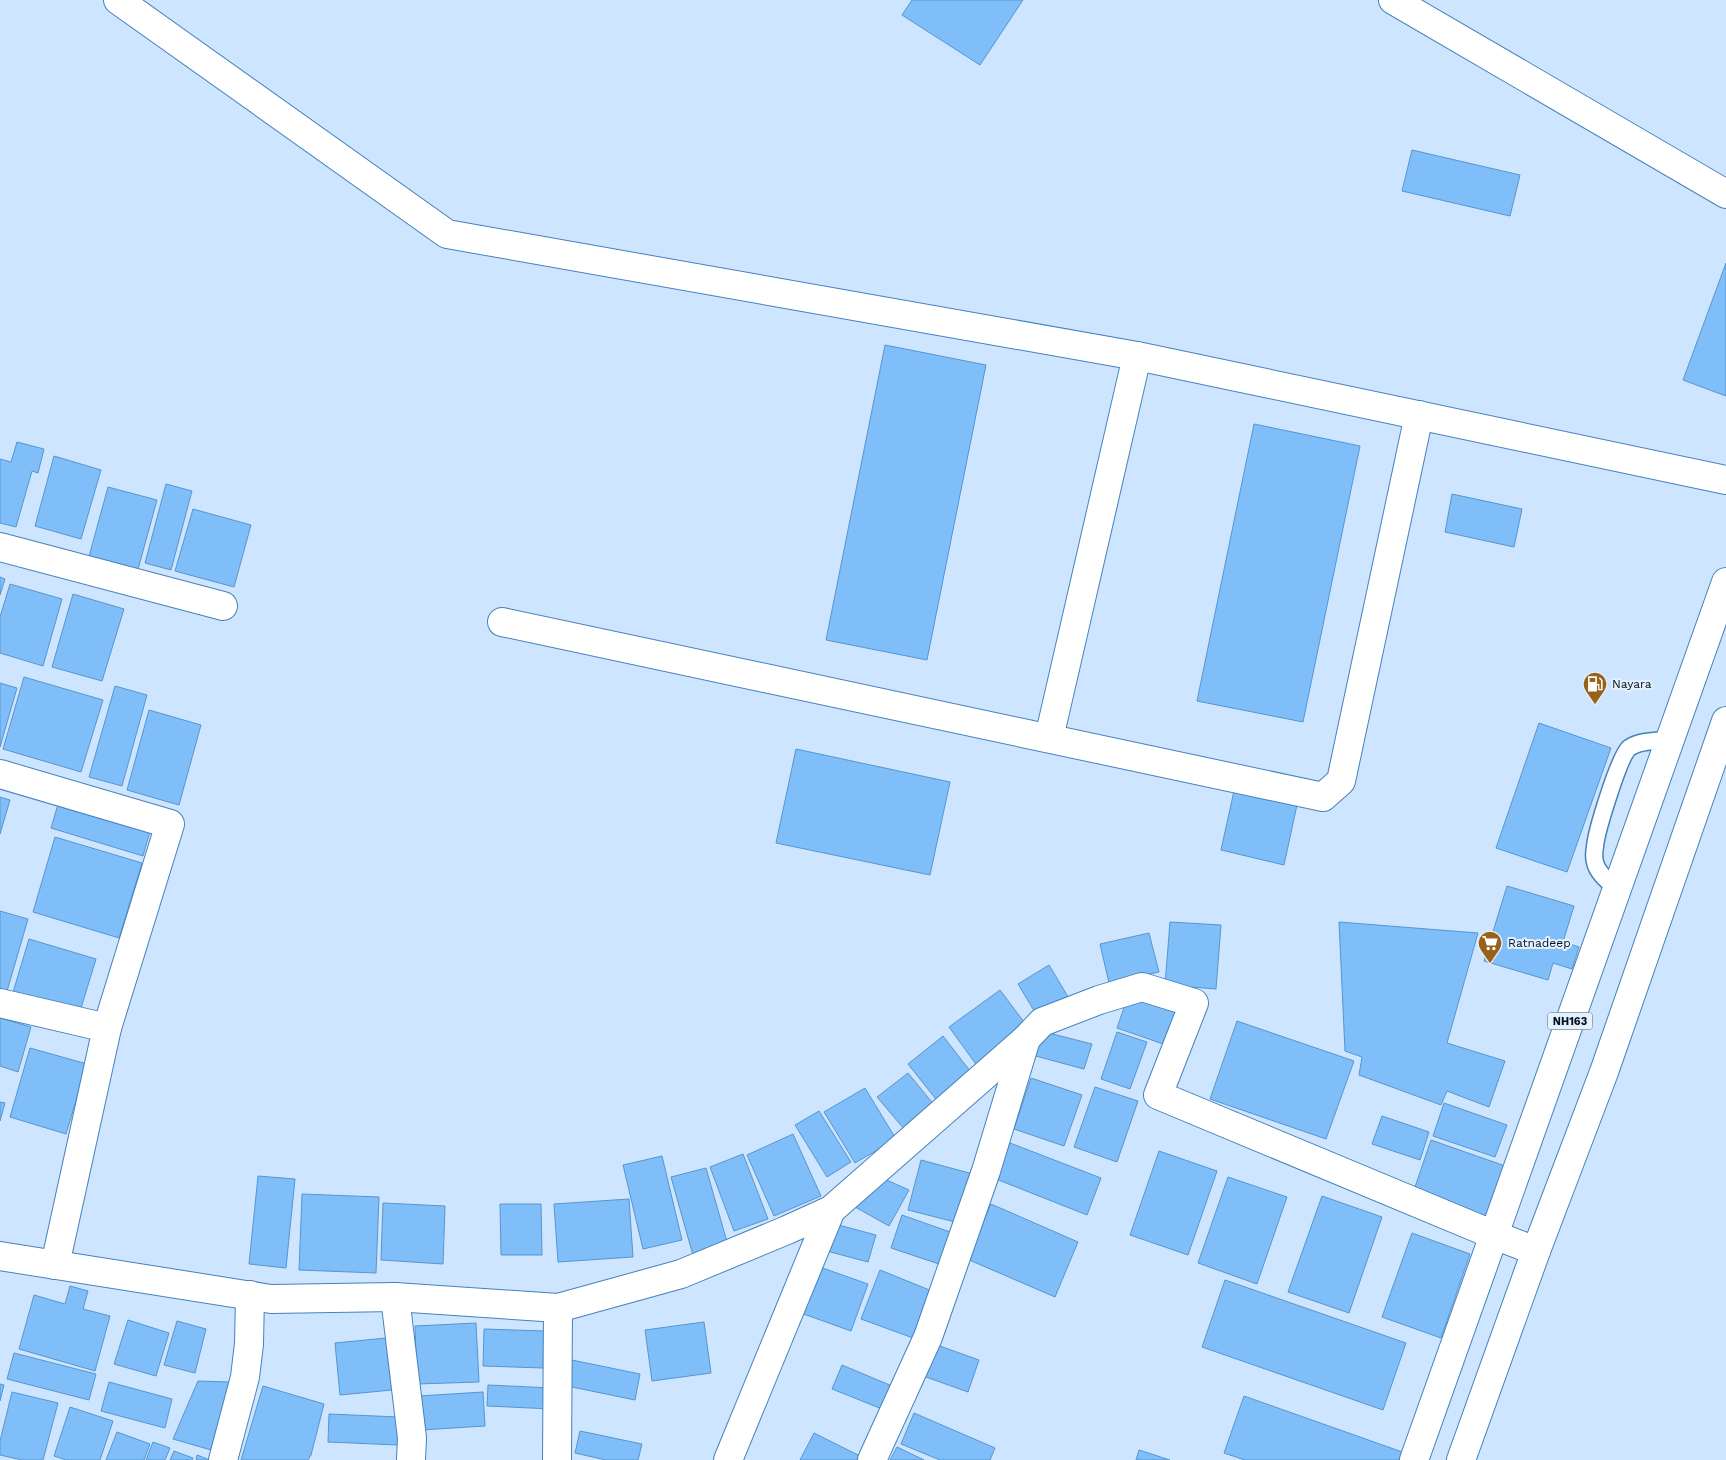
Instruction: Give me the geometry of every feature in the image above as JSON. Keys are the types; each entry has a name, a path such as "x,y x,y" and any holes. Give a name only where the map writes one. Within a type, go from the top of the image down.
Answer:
{"main road":[{"path":"118,0 447,234 1137,356 1726,480"},
{"path":"1393,0 1726,194"},
{"path":"1049,738 1137,356"},
{"path":"502,622 1323,797 1342,781 1418,416"},
{"path":"0,547 223,606"},
{"name":"NH163","path":"1414,1460 1726,582"},
{"path":"1461,1460 1536,1251 1604,1072 1726,721"},
{"path":"0,774 170,824 107,1028 55,1265"},
{"path":"0,1256 271,1298 395,1297 558,1308 681,1274 831,1210 1026,1039 1042,1022 1099,1000 1142,987 1194,1003 1158,1095 1536,1251"},
{"path":"0,1003 107,1028"},
{"path":"872,1460 928,1337 986,1171 1026,1039"},
{"path":"728,1460 831,1210"},
{"path":"222,1460 245,1377 249,1344 250,1296"},
{"path":"395,1297 412,1438 411,1460"},
{"path":"557,1460 558,1308"}],"lane":[{"path":"1617,889 1602,875 1595,864 1595,846 1603,812 1620,764 1628,749 1642,743 1670,740"}],"building":[{"path":"912,0 1023,0 980,65 902,15"},
{"path":"1412,150 1520,175 1510,216 1402,191"},
{"path":"1726,263 1726,396 1683,380"},
{"path":"885,345 986,365 927,660 826,640"},
{"path":"1254,424 1360,446 1303,722 1197,701"},
{"path":"17,442 44,449 38,473 32,471 16,527 0,523 0,459 11,462"},
{"path":"54,456 101,470 81,539 35,526"},
{"path":"166,484 192,491 171,570 145,563"},
{"path":"108,487 157,500 137,573 88,560"},
{"path":"1452,494 1522,509 1514,547 1445,532"},
{"path":"193,509 251,525 234,587 175,571"},
{"path":"0,577 5,579 0,595"},
{"path":"10,584 62,599 43,666 0,653 0,617"},
{"path":"73,594 124,609 102,681 52,667"},
{"path":"24,677 103,700 81,772 3,749"},
{"path":"0,683 17,688 0,747"},
{"path":"115,686 147,695 122,786 89,777"},
{"path":"149,710 201,725 179,805 127,790"},
{"path":"1539,723 1611,748 1567,872 1496,848"},
{"path":"796,749 950,782 930,875 776,843"},
{"path":"1234,791 1297,805 1284,865 1221,850"},
{"path":"61,794 153,821 143,856 51,828"},
{"path":"0,797 10,800 0,834"},
{"path":"55,837 142,863 119,938 33,912"},
{"path":"1507,886 1574,906 1563,942 1579,947 1572,969 1553,963 1548,980 1484,961"},
{"path":"0,911 28,919 5,998 0,997"},
{"path":"1170,922 1221,925 1216,989 1165,985"},
{"path":"1339,922 1478,933 1447,1043 1505,1061 1489,1107 1447,1091 1441,1105 1359,1075 1362,1057 1345,1051"},
{"path":"1149,933 1159,972 1109,983 1100,944"},
{"path":"29,939 96,959 78,1018 11,999"},
{"path":"1049,965 1070,1000 1039,1019 1018,984"},
{"path":"1000,990 1030,1030 978,1067 949,1027"},
{"path":"1128,996 1177,1013 1166,1045 1117,1028"},
{"path":"0,1018 31,1027 18,1072 0,1066"},
{"path":"1237,1021 1354,1061 1326,1139 1210,1099"},
{"path":"1041,1031 1092,1044 1084,1069 1032,1055"},
{"path":"1117,1032 1147,1042 1130,1089 1101,1079"},
{"path":"943,1036 974,1076 939,1103 908,1064"},
{"path":"30,1048 87,1064 66,1134 10,1117"},
{"path":"908,1073 935,1106 905,1130 877,1097"},
{"path":"1031,1078 1082,1095 1064,1146 1014,1129"},
{"path":"1095,1087 1138,1101 1117,1162 1074,1147"},
{"path":"865,1088 896,1139 855,1163 824,1112"},
{"path":"0,1102 5,1103 0,1121"},
{"path":"1444,1103 1507,1125 1495,1157 1433,1136"},
{"path":"819,1111 851,1162 827,1177 795,1125"},
{"path":"1382,1116 1429,1132 1420,1160 1372,1144"},
{"path":"793,1134 821,1196 774,1216 747,1155"},
{"path":"1431,1140 1508,1167 1489,1219 1413,1193"},
{"path":"1010,1143 1101,1178 1087,1215 996,1179"},
{"path":"1159,1151 1217,1171 1188,1255 1130,1235"},
{"path":"743,1154 768,1219 734,1231 710,1167"},
{"path":"662,1156 682,1240 643,1249 623,1165"},
{"path":"921,1160 973,1174 959,1223 908,1210"},
{"path":"706,1168 729,1249 694,1259 671,1177"},
{"path":"258,1176 295,1179 286,1268 249,1264"},
{"path":"1228,1177 1287,1197 1257,1284 1198,1263"},
{"path":"882,1178 909,1190 889,1226 848,1203"},
{"path":"302,1194 379,1197 376,1273 299,1270"},
{"path":"1322,1196 1382,1217 1349,1313 1288,1292"},
{"path":"629,1199 633,1257 558,1262 554,1204"},
{"path":"383,1203 445,1206 443,1264 381,1260"},
{"path":"500,1204 541,1204 542,1255 501,1255"},
{"path":"991,1204 1078,1242 1055,1297 967,1259"},
{"path":"902,1215 950,1232 939,1264 891,1248"},
{"path":"831,1223 876,1235 868,1262 823,1250"},
{"path":"1412,1233 1470,1254 1441,1338 1382,1317"},
{"path":"814,1265 868,1284 851,1331 798,1312"},
{"path":"880,1270 932,1291 913,1338 861,1319"},
{"path":"1225,1280 1406,1343 1383,1410 1202,1347"},
{"path":"70,1286 88,1291 83,1309 110,1316 95,1371 19,1349 34,1295 65,1304"},
{"path":"128,1320 169,1333 156,1376 114,1364"},
{"path":"177,1321 206,1329 195,1373 164,1365"},
{"path":"704,1322 711,1373 652,1381 645,1330"},
{"path":"476,1323 479,1382 417,1384 415,1326"},
{"path":"484,1329 544,1331 543,1368 483,1366"},
{"path":"386,1338 392,1390 340,1395 335,1343"},
{"path":"937,1345 979,1360 968,1392 926,1377"},
{"path":"14,1353 96,1374 89,1400 7,1379"},
{"path":"572,1360 640,1374 635,1400 567,1386"},
{"path":"842,1365 892,1386 882,1409 832,1389"},
{"path":"198,1381 230,1382 211,1450 173,1439"},
{"path":"109,1382 172,1399 165,1428 101,1411"},
{"path":"0,1384 4,1385 0,1401"},
{"path":"488,1385 553,1388 552,1409 487,1406"},
{"path":"263,1386 324,1404 311,1455 308,1460 241,1460"},
{"path":"12,1392 58,1403 43,1460 22,1460 0,1455 0,1441"},
{"path":"483,1392 485,1426 421,1430 419,1396"},
{"path":"1244,1396 1408,1454 1406,1460 1245,1460 1224,1453"},
{"path":"70,1407 113,1421 100,1460 66,1460 54,1456"},
{"path":"914,1413 995,1448 990,1460 940,1460 901,1444"},
{"path":"329,1414 399,1417 398,1445 328,1442"},
{"path":"580,1431 642,1444 638,1460 606,1460 575,1453"},
{"path":"117,1432 150,1444 144,1460 106,1460"},
{"path":"814,1433 864,1458 863,1460 800,1460"},
{"path":"153,1442 170,1448 165,1460 146,1460"},
{"path":"897,1447 924,1460 890,1460"},
{"path":"1139,1450 1170,1460 1136,1460"},
{"path":"174,1451 193,1458 192,1460 170,1460"},
{"path":"197,1455 210,1460 196,1460"}],"place":[{"name":"Nayara","path":"1595,705"},
{"name":"Ratnadeep","path":"1490,964"}]}
